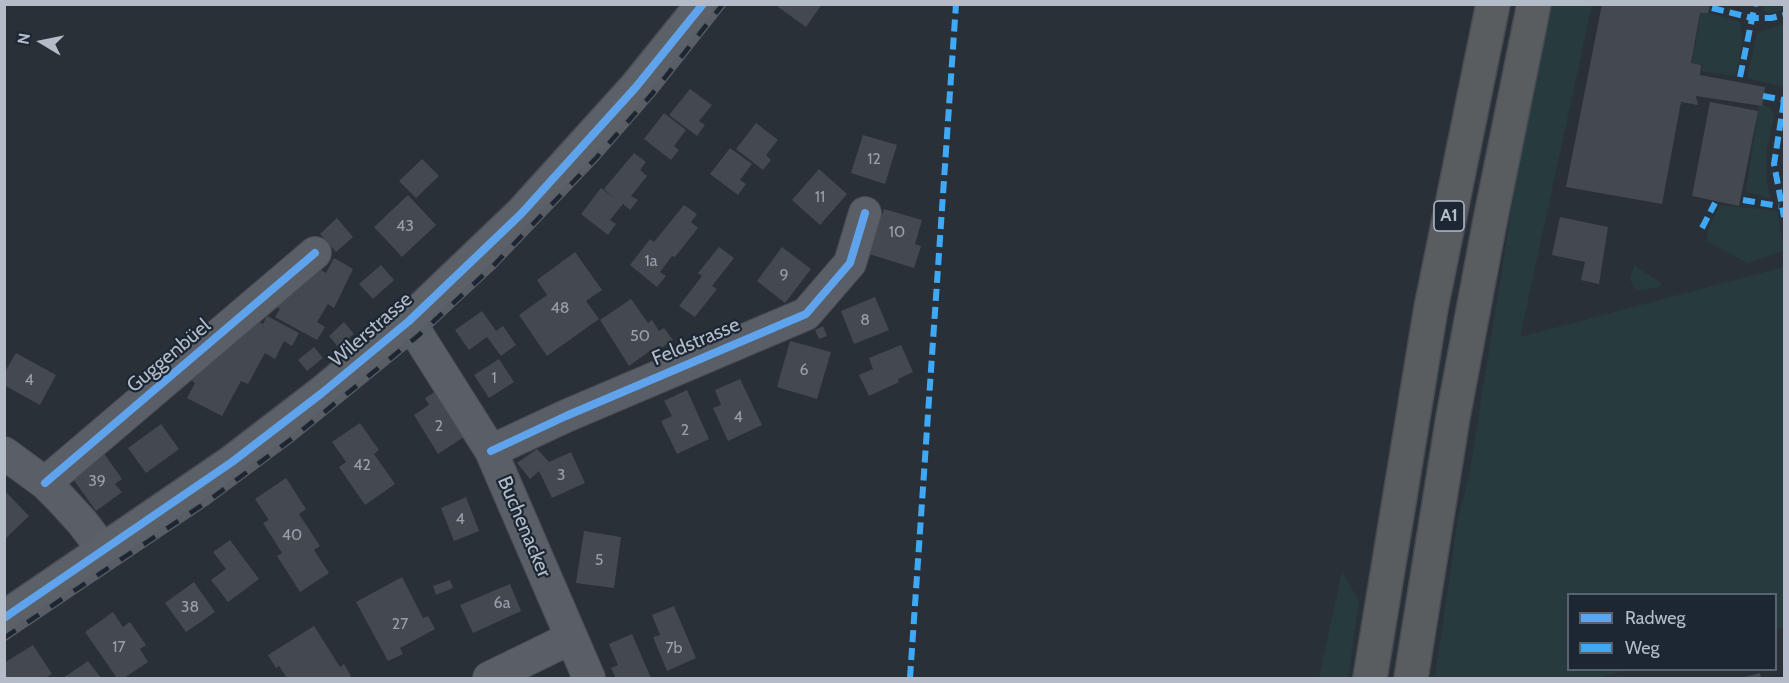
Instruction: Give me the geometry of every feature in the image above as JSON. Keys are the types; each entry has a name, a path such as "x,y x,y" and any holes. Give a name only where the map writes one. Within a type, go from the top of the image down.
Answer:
{"highway":[{"name":"A1","path":"1370,678 1431,308 1493,4"},
{"name":"A1","path":"1411,678 1455,406 1534,4"}],"main road":[{"name":"Wilerstrasse","path":"4,618 232,462 322,393 409,321 521,214 636,87 703,4"}],"street":[{"name":"Feldstrasse","path":"491,451 566,416 806,314 850,263 865,213"},
{"name":"Guggenbüel","path":"45,483 315,253"},
{"name":"Buchenacker","path":"409,321 491,451 589,678"},
{"path":"4,453 45,483 82,522 104,551"},
{"path":"489,678 571,638"}],"green space":[{"path":"1549,5 1592,5 1520,337 1784,267 1784,627 1777,629 1777,593 1567,593 1567,671 1625,671 1596,678 1435,678 1458,517 1469,476 1525,115"},
{"path":"1764,5 1784,5 1784,10 1768,14 1763,10"},
{"path":"1701,11 1740,22 1742,44 1736,76 1702,71 1703,65 1692,63"},
{"path":"1784,24 1784,87 1747,78 1757,32"},
{"path":"1759,103 1771,108 1774,117 1766,155 1767,183 1771,199 1746,192"},
{"path":"1720,205 1777,211 1784,251 1747,263 1707,241 1708,229"},
{"path":"1634,265 1662,284 1660,287 1637,291 1630,280"},
{"path":"1342,571 1359,601 1348,678 1319,678"}],"building":[{"path":"774,4 822,4 806,27"},
{"path":"1602,4 1710,4 1708,13 1700,13 1691,63 1701,65 1700,75 1765,87 1762,106 1696,96 1698,105 1681,102 1662,204 1566,187"},
{"path":"690,89 712,105 699,121 705,125 697,136 669,115"},
{"path":"1710,102 1758,111 1739,206 1692,196"},
{"path":"664,113 686,130 674,146 679,150 671,160 644,139"},
{"path":"756,123 778,140 766,155 771,160 763,170 736,149"},
{"path":"863,135 897,145 885,184 851,173"},
{"path":"730,148 752,164 740,180 746,184 738,195 710,174"},
{"path":"634,153 646,162 640,170 647,176 631,196 638,200 630,210 623,204 610,220 616,224 608,235 581,214 601,188 616,199 604,189"},
{"path":"422,159 439,176 416,198 399,181"},
{"path":"819,169 847,194 820,225 792,200"},
{"path":"408,195 436,225 402,257 374,227"},
{"path":"684,205 697,214 691,222 698,228 660,272 666,276 657,287 630,265 650,239 654,242"},
{"path":"884,209 922,220 915,244 921,246 914,268 869,254"},
{"path":"1560,217 1608,227 1599,284 1581,280 1585,262 1552,255"},
{"path":"337,218 353,237 336,252 320,234"},
{"path":"719,247 734,258 712,286 717,289 695,317 679,306 702,276 698,273"},
{"path":"782,247 811,269 785,303 757,281"},
{"path":"575,252 602,290 586,301 599,319 547,356 519,315 547,295 537,280"},
{"path":"334,258 353,269 334,308 328,304 317,322 325,327 317,340 275,317 280,309 277,307 292,277 311,264 326,273"},
{"path":"381,265 394,280 373,299 359,284"},
{"path":"875,297 889,330 854,344 841,311"},
{"path":"631,299 648,323 652,320 659,331 664,328 673,340 654,353 651,350 629,366 600,320"},
{"path":"482,311 496,331 503,326 516,345 501,356 487,337 469,350 455,330"},
{"path":"267,316 299,333 292,346 284,341 275,359 265,353 248,384 241,381 222,416 187,398 195,383 192,381 207,354 217,359 232,330 250,317 263,324"},
{"path":"344,322 354,334 338,347 329,336"},
{"path":"823,326 827,336 819,339 815,330"},
{"path":"790,341 831,352 817,399 777,387"},
{"path":"901,345 913,372 898,379 899,382 869,396 859,375 873,369 869,358"},
{"path":"314,347 323,358 307,371 298,360"},
{"path":"16,353 56,375 40,405 4,385 4,373"},
{"path":"499,359 514,382 489,398 474,375"},
{"path":"740,379 762,425 728,441 713,408 721,405 715,390"},
{"path":"441,388 464,437 438,454 414,415 429,405 425,398"},
{"path":"687,390 709,439 677,454 661,421 672,416 664,401"},
{"path":"360,423 379,450 374,454 395,484 365,505 339,467 346,462 332,442"},
{"path":"161,424 179,449 146,473 128,448"},
{"path":"537,449 549,462 571,452 585,483 552,498 539,471 530,479 517,463"},
{"path":"103,452 122,479 115,484 122,492 96,511 71,476"},
{"path":"286,478 306,509 299,514 320,546 314,550 329,573 300,592 277,556 282,553 263,523 269,520 255,499"},
{"path":"4,490 29,516 4,540"},
{"path":"466,497 479,531 454,541 441,508"},
{"path":"584,531 621,537 614,588 576,583"},
{"path":"230,540 259,579 228,602 211,580 226,569 213,552"},
{"path":"402,577 423,618 428,616 435,629 400,648 403,654 388,661 356,602"},
{"path":"450,580 453,588 436,595 433,586"},
{"path":"194,582 215,612 186,632 165,603"},
{"path":"510,584 521,611 473,633 460,605"},
{"path":"674,606 696,658 667,671 653,637 660,635 652,615"},
{"path":"113,612 123,627 130,622 146,645 140,649 148,662 124,678 117,678 85,632"},
{"path":"314,626 340,667 344,664 351,676 348,678 287,678 279,666 276,668 268,655"},
{"path":"632,634 651,678 616,678 611,668 618,665 609,644"},
{"path":"33,645 52,674 45,678 4,678 4,663"},
{"path":"88,661 101,678 63,678"},
{"path":"1760,673 1761,678 1741,678"}],"railway":[{"path":"4,638 208,501 290,440 419,335 492,267 597,157 652,94 723,4"}],"marked path":[{"path":"910,678 956,4"},
{"path":"1740,77 1755,4"},
{"path":"1712,8 1752,18 1784,15"},
{"path":"1763,96 1784,100"},
{"path":"1784,101 1774,164 1784,217"},
{"path":"1743,200 1779,206"},
{"path":"1702,228 1715,203"}],"cycle path":[{"path":"4,618 232,462 322,393 409,321 521,214 636,87 703,4"},
{"path":"491,451 566,416 806,314 850,263 865,213"},
{"path":"45,483 315,253"}]}
